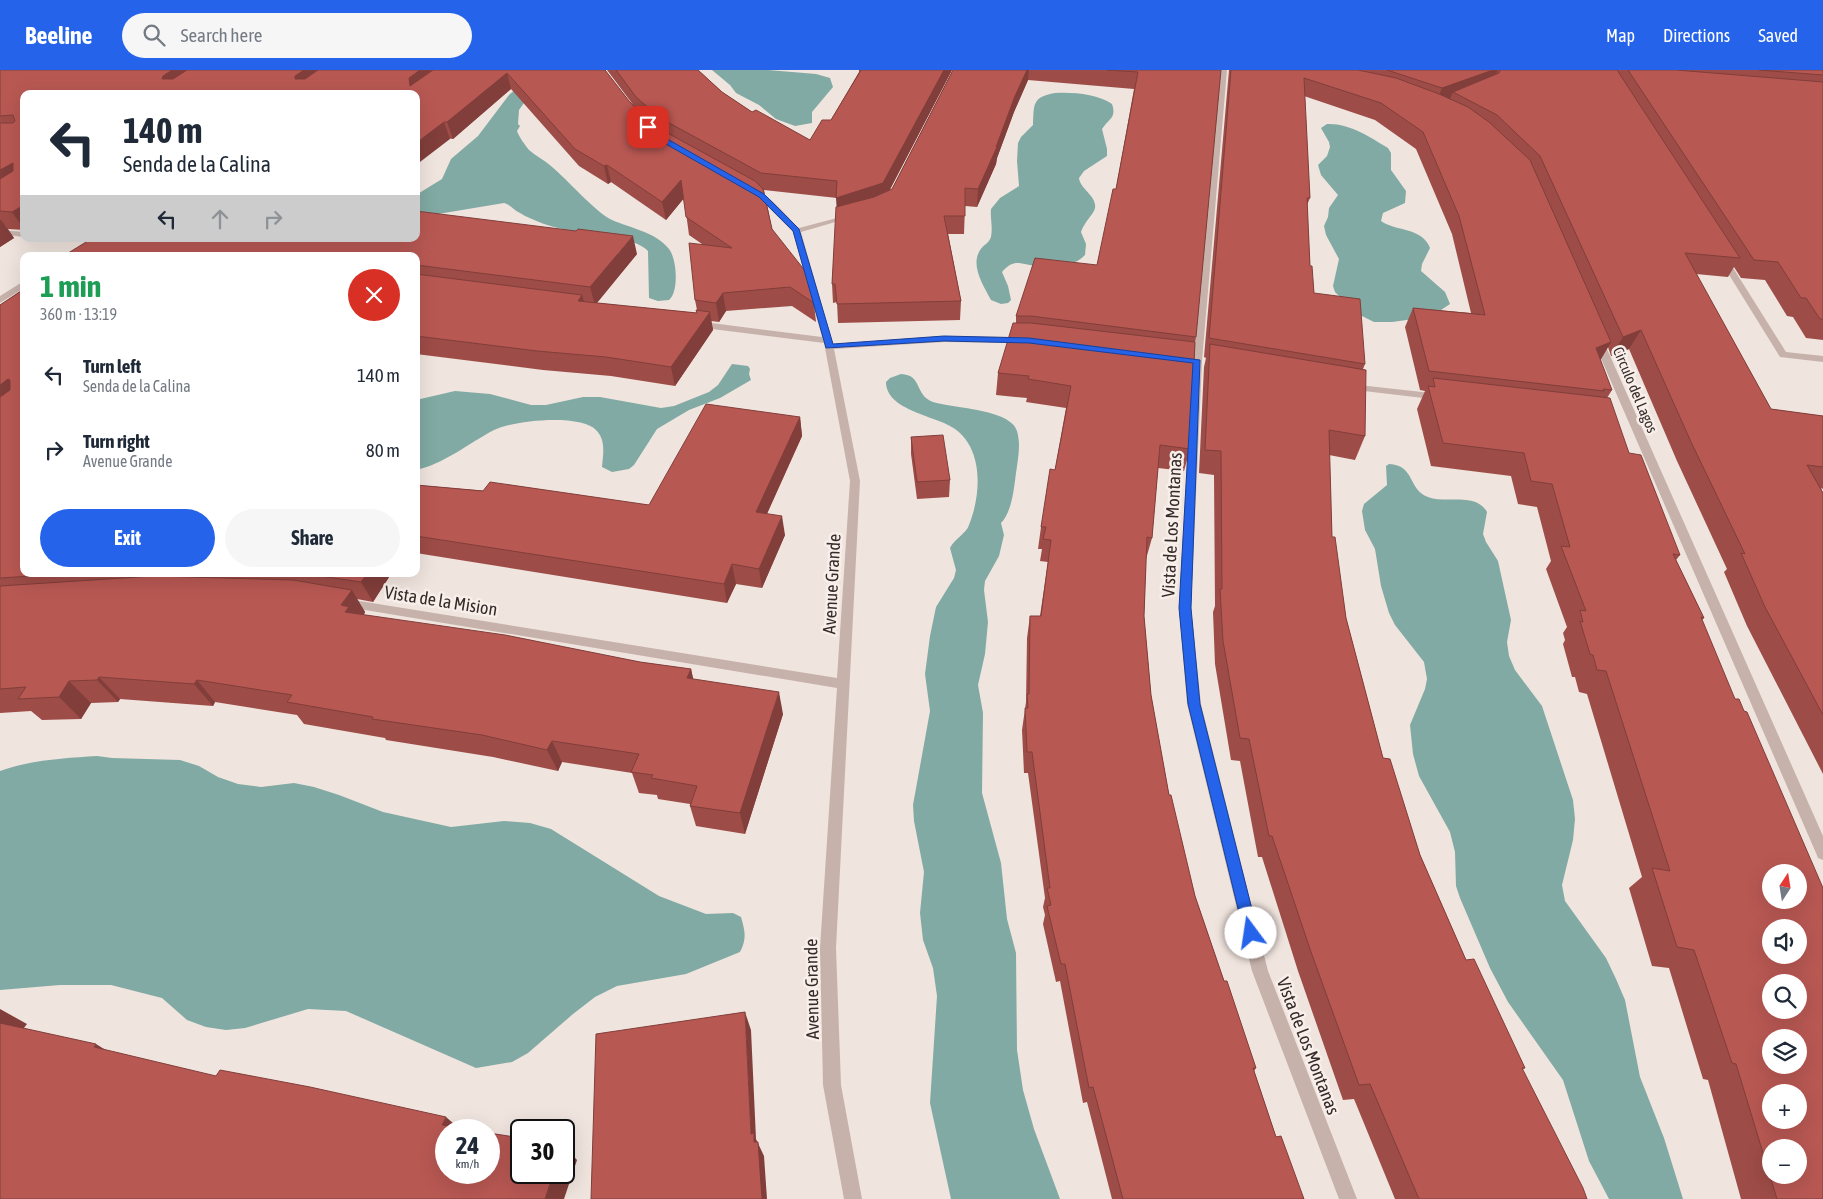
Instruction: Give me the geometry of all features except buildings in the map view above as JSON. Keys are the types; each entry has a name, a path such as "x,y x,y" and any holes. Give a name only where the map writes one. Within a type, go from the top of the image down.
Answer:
{"street":[{"name":"Vista de Los Montanas","path":"1224,70 1197,362 1185,608 1194,704 1260,971 1348,1199"},
{"name":"Avenue Grande","path":"744,186 761,195 797,231 829,344 855,481 828,948 832,1085 853,1199"},
{"path":"797,231 861,214"},
{"path":"0,232 20,234"},
{"path":"1715,246 1783,355 1823,359"},
{"path":"0,300 20,287"},
{"path":"691,323 829,344 944,339 1039,342"},
{"name":"Circulo del Lagos","path":"1593,329 1627,419 1823,853"},
{"path":"1341,386 1447,398"},
{"name":"Vista de la Mision","path":"338,602 844,684"}],"water":[{"path":"712,70 768,70 816,74 830,78 833,87 812,112 812,123 795,126 776,119 759,105 736,93 730,85"},
{"path":"517,88 526,100 519,110 518,124 520,126 517,131 529,150 551,166 605,216 650,234 664,243 669,249 674,260 676,283 669,300 658,301 649,298 648,251 632,242 549,225 525,216 504,203 438,214 420,212 420,193 442,179 451,159 478,136 509,95"},
{"path":"1055,93 1077,93 1093,96 1112,104 1113,109 1113,115 1102,129 1107,156 1084,171 1079,178 1082,186 1095,204 1094,210 1081,232 1086,244 1085,255 1075,262 1063,266 1043,267 1015,263 1007,267 1002,272 1011,300 1008,303 1001,304 991,300 985,289 977,270 977,258 980,250 991,237 991,209 1000,198 1019,186 1018,143 1021,137 1033,125 1034,107 1038,99"},
{"path":"1327,124 1335,124 1359,131 1388,148 1391,153 1391,170 1406,191 1405,203 1383,213 1381,221 1415,233 1426,241 1430,248 1422,264 1421,271 1445,292 1450,304 1438,312 1421,318 1392,322 1374,322 1356,313 1335,292 1333,286 1339,259 1326,235 1324,226 1329,208 1338,195 1321,175 1318,165 1327,156 1330,147 1321,128"},
{"path":"732,364 748,366 750,369 751,380 720,398 689,410 657,429 634,465 629,469 612,472 602,467 602,439 597,431 589,425 563,420 531,421 503,426 446,458 420,469 420,399 455,391 490,394 531,405 546,405 583,397 600,397 661,408 674,406 709,392 718,385"},
{"path":"901,374 913,378 927,399 942,404 979,410 1004,418 1012,424 1018,436 1019,452 1013,493 1008,513 1001,523 1004,535 999,556 985,581 984,590 988,622 985,654 978,685 983,713 982,793 1001,863 1007,919 1016,953 1017,1050 1023,1090 1034,1129 1060,1199 951,1199 930,1103 937,996 933,968 923,940 920,913 924,872 914,821 913,805 930,711 925,674 930,636 936,607 954,578 956,570 950,548 968,528 973,513 976,500 977,474 971,449 955,429 947,424 914,412 894,400 888,392 886,382 890,378"},
{"path":"1389,464 1397,465 1403,469 1417,489 1428,497 1476,502 1487,512 1483,534 1498,561 1511,620 1507,642 1509,656 1515,670 1542,706 1573,800 1575,819 1573,840 1562,885 1565,901 1606,958 1625,1000 1640,1077 1664,1138 1683,1199 1609,1199 1589,1161 1563,1080 1508,1002 1490,968 1460,898 1456,886 1455,852 1450,832 1419,776 1413,754 1410,725 1425,689 1427,679 1424,662 1395,625 1389,613 1381,586 1375,549 1365,530 1362,511 1364,504 1387,485 1386,466"},
{"path":"97,756 180,760 199,766 218,777 238,784 261,787 294,783 314,787 383,812 451,827 504,821 530,823 551,829 659,896 706,914 733,913 741,917 744,943 740,952 686,974 617,986 595,997 528,1053 512,1062 476,1068 346,1011 308,1009 245,1028 226,1030 206,1027 187,1020 162,998 111,985 60,985 0,990 0,771 35,762"}],"route":[{"path":"648,127 659,138 761,195 797,231 829,346 944,339 1029,340 1197,361 1185,608 1194,704 1251,933"}]}
